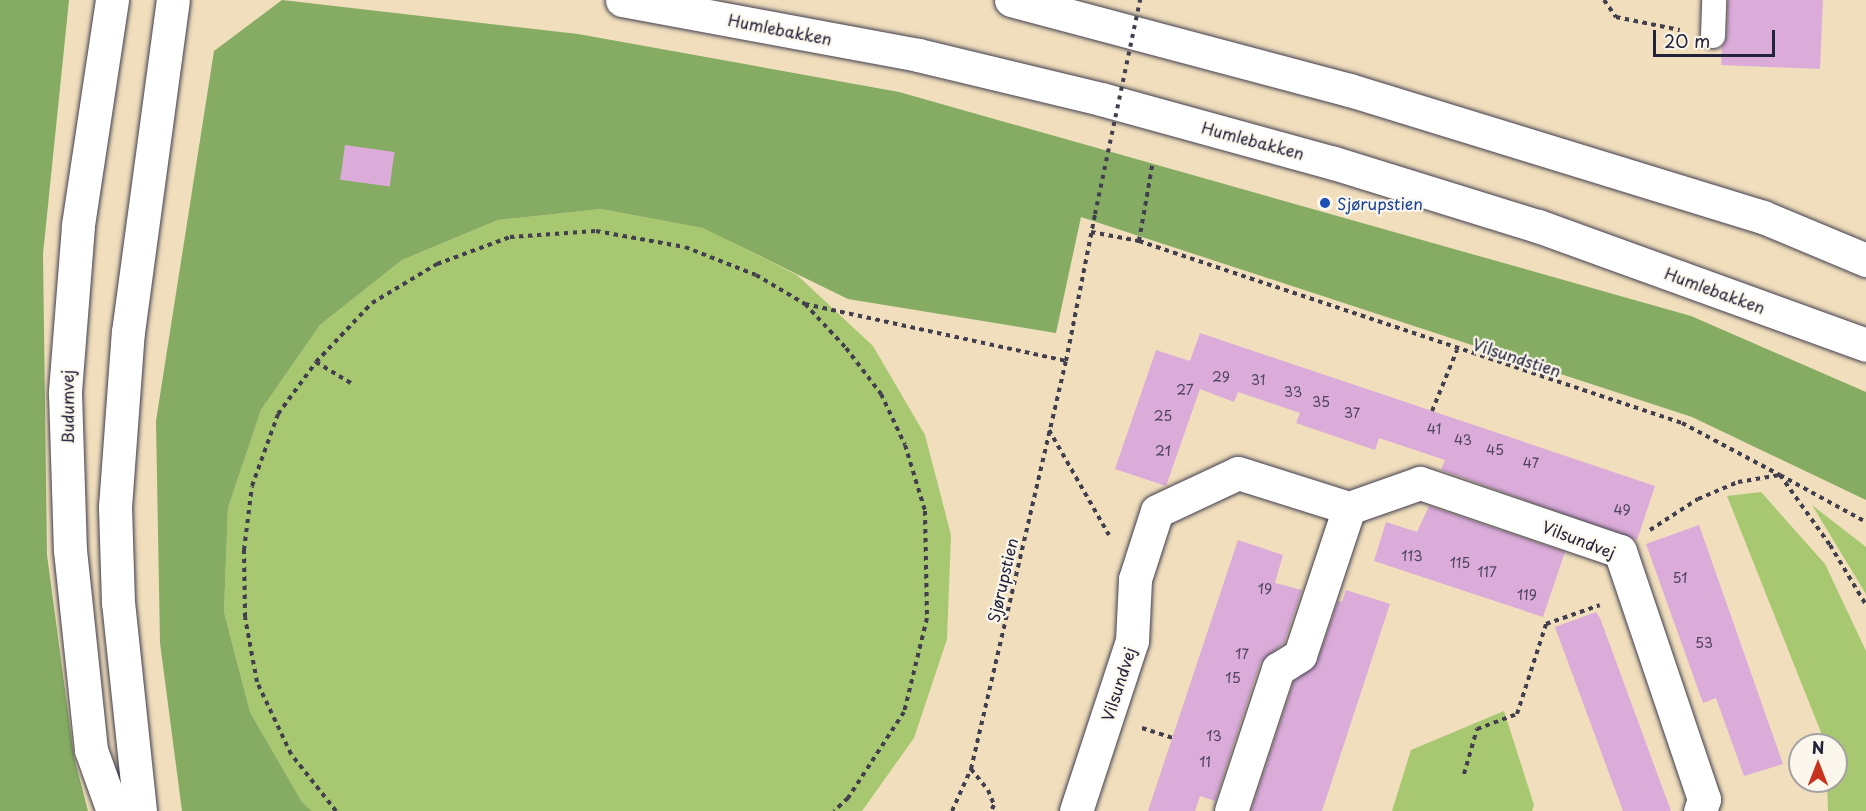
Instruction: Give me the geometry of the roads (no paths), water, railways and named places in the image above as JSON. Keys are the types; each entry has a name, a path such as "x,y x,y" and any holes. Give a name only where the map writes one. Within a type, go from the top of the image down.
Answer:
{"street":[{"name":"Budumvej","path":"112,0 78,226 65,393 70,550 91,750 113,811"},
{"path":"140,811 118,603 115,507 128,332 173,0"},
{"name":"Humlebakken","path":"622,0 918,55 1101,99 1290,151 1538,226 1866,345"},
{"path":"1011,0 1350,90 1763,217 1866,260"},
{"name":"Vilsundvej","path":"1076,811 1132,641 1135,579 1157,512 1238,473 1349,508 1420,483 1620,551 1704,799 1700,811"},
{"path":"1231,811 1278,669 1300,655 1349,508"}],"lane":[{"path":"1713,36 1714,0"}],"place":[{"name":"Sjørupstien","path":"1325,203"}]}
